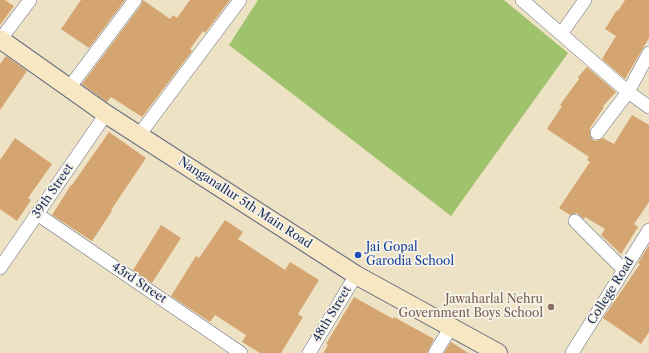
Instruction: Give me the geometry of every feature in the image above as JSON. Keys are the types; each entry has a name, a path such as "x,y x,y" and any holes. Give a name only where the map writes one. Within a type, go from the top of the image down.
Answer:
{"street":[{"path":"0,40 30,0"},
{"path":"69,88 135,0"},
{"path":"139,135 240,0"},
{"path":"522,0 628,92 649,107"},
{"path":"561,34 585,0"},
{"name":"Nanganallur 5th Main Road","path":"0,40 106,114 356,275 498,353"},
{"path":"597,132 628,92 649,52"},
{"name":"39th Street","path":"0,268 106,114"},
{"name":"43rd Street","path":"37,214 241,353"},
{"path":"575,221 624,270"},
{"name":"College Road","path":"572,353 649,230"},
{"name":"48th Street","path":"309,353 356,275"},
{"path":"436,353 451,327"}],"green space":[{"path":"258,0 504,0 568,53 451,216 229,45"}],"building":[{"path":"0,0 5,0 14,6 0,25"},
{"path":"81,0 125,0 89,48 61,29"},
{"path":"143,0 170,19 173,15 177,18 190,0 230,0 205,33 203,31 190,49 192,51 142,117 111,97 107,102 82,84 141,5"},
{"path":"625,0 649,0 649,38 625,79 602,59 616,36 605,29"},
{"path":"6,56 27,71 0,110 0,64"},
{"path":"587,67 616,92 603,106 604,107 590,128 590,136 592,139 596,141 603,138 614,144 632,115 649,125 649,202 634,224 638,227 621,254 601,235 605,229 585,217 584,219 577,213 570,215 559,208 590,162 587,160 589,157 547,129 562,106 560,105 579,79 578,77"},
{"path":"109,132 146,158 92,241 52,215 71,185"},
{"path":"15,138 52,164 28,198 31,200 17,221 0,209 0,160"},
{"path":"225,220 243,232 238,239 285,270 290,262 319,280 298,314 303,317 281,353 260,353 242,342 246,335 215,315 210,322 171,296 196,256 199,258"},
{"path":"161,225 181,238 152,283 133,270"},
{"path":"649,245 649,332 641,344 603,318 640,264 638,263"},
{"path":"354,297 393,319 394,317 434,339 427,353 323,353 328,345 326,344"},
{"path":"451,342 468,353 444,353"}],"place":[{"name":"Jai Gopal Garodia School","path":"358,255"},
{"name":"Jawaharlal Nehru Government Boys School","path":"551,307"}]}
